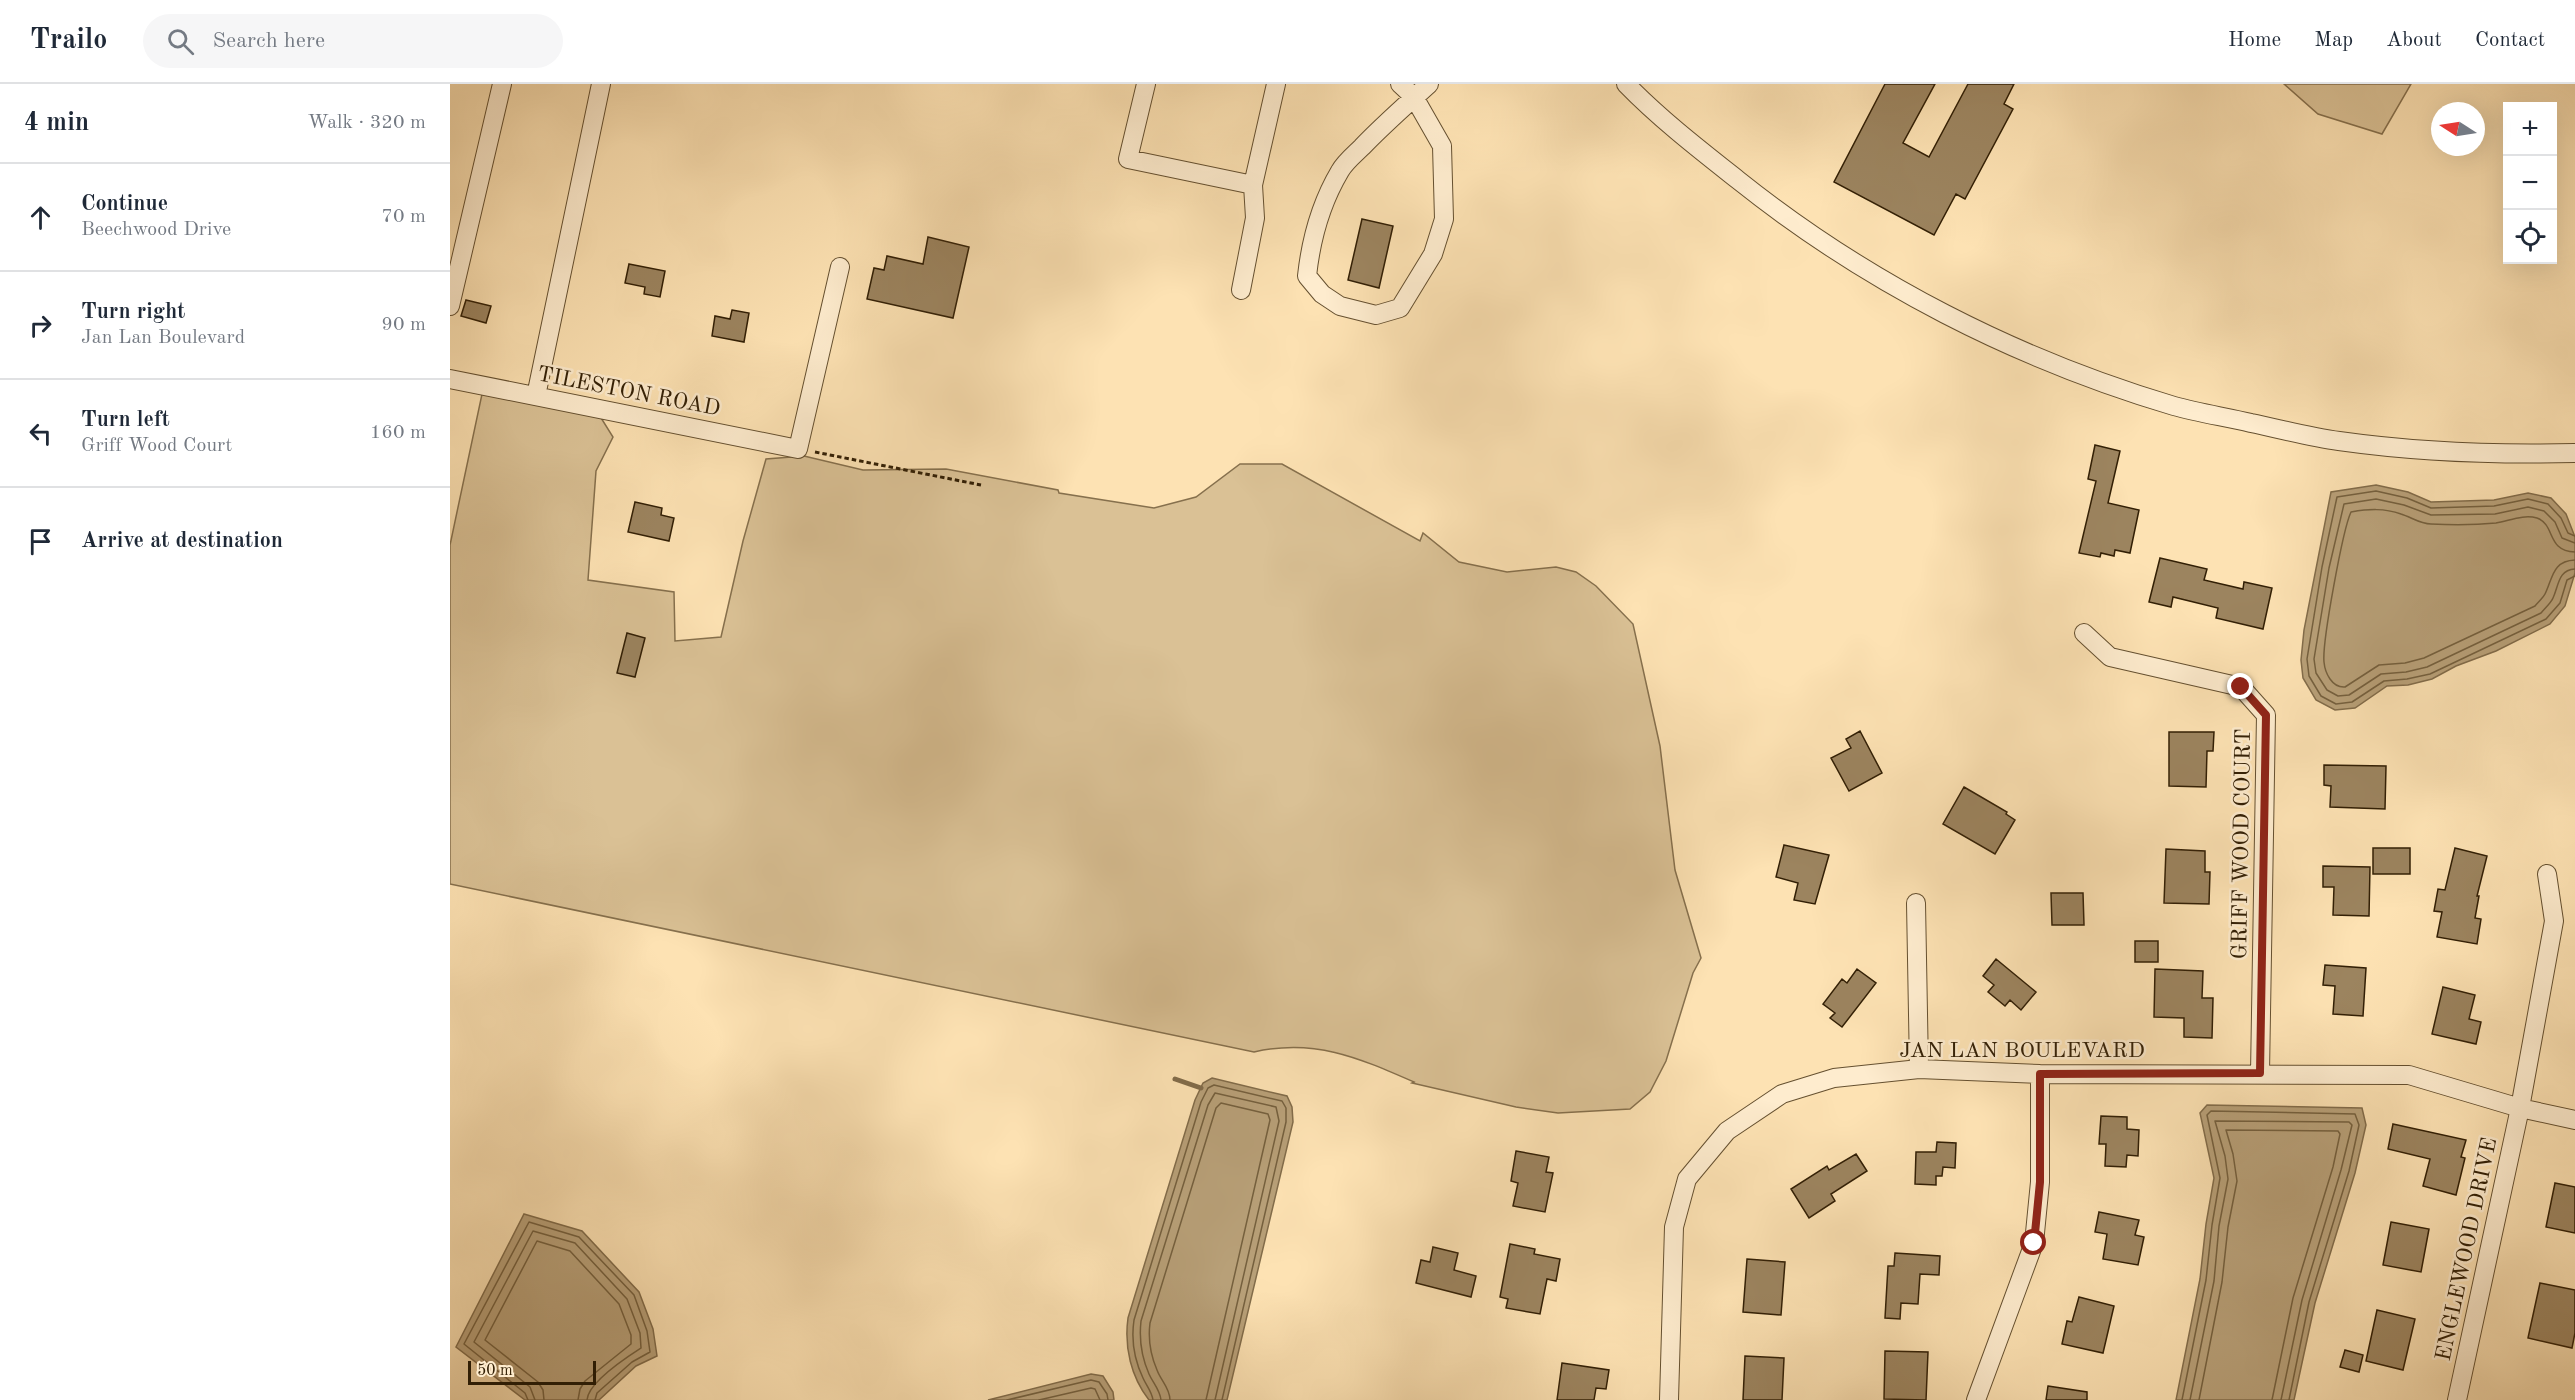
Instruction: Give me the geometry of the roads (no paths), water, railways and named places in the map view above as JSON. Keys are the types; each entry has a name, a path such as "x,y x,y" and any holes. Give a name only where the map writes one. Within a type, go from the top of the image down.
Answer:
{"street":[{"path":"450,306 502,84"},
{"path":"536,396 601,84"},
{"path":"1146,84 1128,159 1253,185"},
{"path":"1241,290 1255,218 1253,185 1276,84"},
{"path":"1400,84 1414,97 1442,146 1444,219 1433,254 1400,308 1376,315 1340,306 1322,294 1307,276 1310,246 1322,209 1340,169 1414,97 1429,84"},
{"path":"1626,84 1706,154 1784,217 1858,265 1950,318 2022,351 2111,386 2177,406 2336,441 2422,450 2505,454 2575,453"},
{"name":"TILESTON ROAD","path":"450,379 798,449 840,267"},
{"name":"GRIFF WOOD COURT","path":"2084,633 2110,657 2241,687 2266,715 2260,1073"},
{"name":"ENGLEWOOD DRIVE","path":"2457,1400 2520,1108 2554,921 2547,874"},
{"path":"1916,903 1919,1069"},
{"name":"JAN LAN BOULEVARD","path":"1669,1400 1674,1227 1687,1179 1727,1131 1782,1094 1834,1078 1919,1069 2040,1074 2409,1075 2520,1108 2575,1120"},
{"path":"1976,1400 2034,1243 2040,1182 2040,1074"}],"water":[{"path":"2376,485 2408,492 2431,502 2494,500 2528,493 2551,498 2566,514 2575,537 2575,573 2565,606 2550,624 2432,679 2408,685 2387,686 2355,708 2335,710 2316,700 2303,678 2301,660 2304,630 2331,492"},
{"path":"1212,1078 1287,1096 1292,1107 1293,1122 1227,1400 1149,1400 1133,1372 1130,1361 1127,1340 1128,1318 1195,1100 1203,1083"},
{"path":"2207,1105 2362,1108 2366,1125 2355,1173 2315,1303 2294,1400 2176,1400 2200,1279 2214,1178 2200,1113"},
{"path":"524,1214 582,1231 639,1292 653,1329 657,1356 636,1366 599,1400 525,1400 456,1347"},
{"path":"1091,1374 1103,1376 1113,1392 1114,1400 988,1400"}],"waterway":[{"path":"1175,1079 1201,1088"}]}
